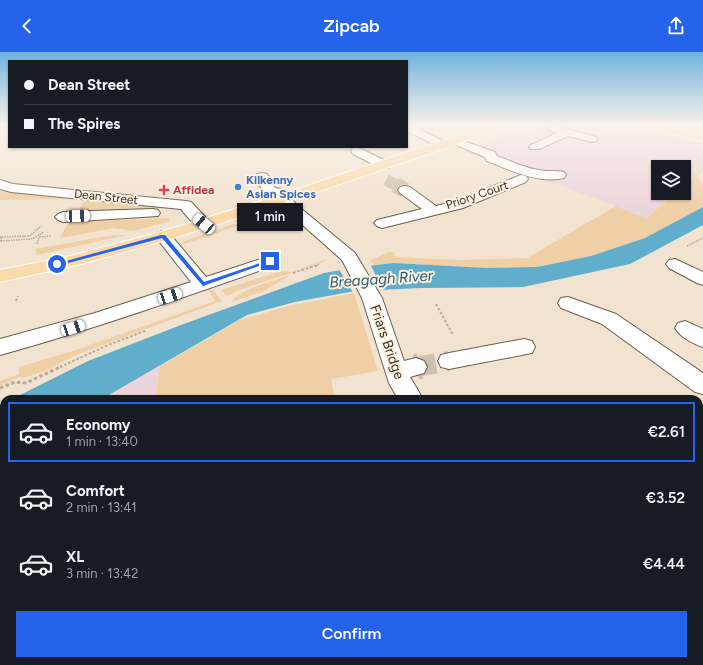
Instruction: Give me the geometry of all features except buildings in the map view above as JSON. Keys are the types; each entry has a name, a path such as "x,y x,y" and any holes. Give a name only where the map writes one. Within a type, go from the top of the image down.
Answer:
{"main road":[{"path":"0,276 72,261 163,236 282,199 367,170 383,172 428,153"}],"street":[{"path":"359,153 383,172"},
{"path":"486,153 491,154 491,158 530,173 540,175 559,175"},
{"name":"Friars Bridge","path":"262,177 270,192 277,192 282,199 349,257 372,298 406,369 401,383 408,395"},
{"name":"Priory Court","path":"382,223 458,204 521,180"},
{"name":"Dean Street","path":"0,184 11,188 186,205 204,224"},
{"name":"Priory Court","path":"405,190 432,210"},
{"path":"63,217 191,212"},
{"path":"163,236 203,284"},
{"path":"0,347 59,332 270,261"},
{"path":"675,264 703,279"},
{"path":"568,303 609,319 703,385"},
{"path":"685,328 703,338"},
{"path":"457,360 524,347"}],"path":[{"path":"40,227 30,236 1,237 0,241 32,239 50,229"},
{"path":"37,245 38,237 49,236"},
{"path":"436,304 457,360"}],"shaded area":[{"path":"467,153 703,153 703,167 691,178 691,160 651,160 651,200 667,200 646,219 616,206 553,183 548,183"},
{"path":"703,167 703,170 697,177 703,184 703,207 645,238 591,256 537,267 488,268 393,263 374,265 370,260 389,252 394,252 395,257 460,260 527,258 616,206 646,219 667,200 691,200 691,178"},
{"path":"0,191 67,199 0,200"},
{"path":"85,200 173,208 77,212"},
{"path":"170,218 170,221 134,231 114,228 60,238 69,222"},
{"path":"234,224 237,226 184,244 182,242"},
{"path":"113,235 126,235 37,255 35,249"},
{"path":"329,258 321,263 242,289 227,296 221,290 282,271 292,272"},
{"path":"291,275 264,291 231,302 236,297 250,289"},
{"path":"208,289 212,289 222,301 78,354 45,371 23,378 19,377 0,386 0,381 19,374 19,367 76,350 215,301"},
{"path":"354,293 378,371 331,379 334,395 156,395 160,366 240,320 288,306"},
{"path":"160,366 156,395 109,395"}],"water":[{"name":"Breagagh River","path":"703,207 703,225 630,264 523,287 421,288 355,291 295,302 247,315 109,395 20,395 88,361 181,325 324,273 393,263 488,268 537,267 591,256 645,238"}],"pier":[{"path":"370,264 385,293 354,294 338,268"}],"tunnel":[{"path":"386,180 396,185"},
{"path":"396,185 405,190"},
{"path":"420,366 416,367 449,361"}],"place":[{"name":"Kilkenny Asian Spices","path":"238,187"},
{"name":"Affidea","path":"164,190"}],"route":[{"path":"57,264 163,236 203,284 270,261"}]}
